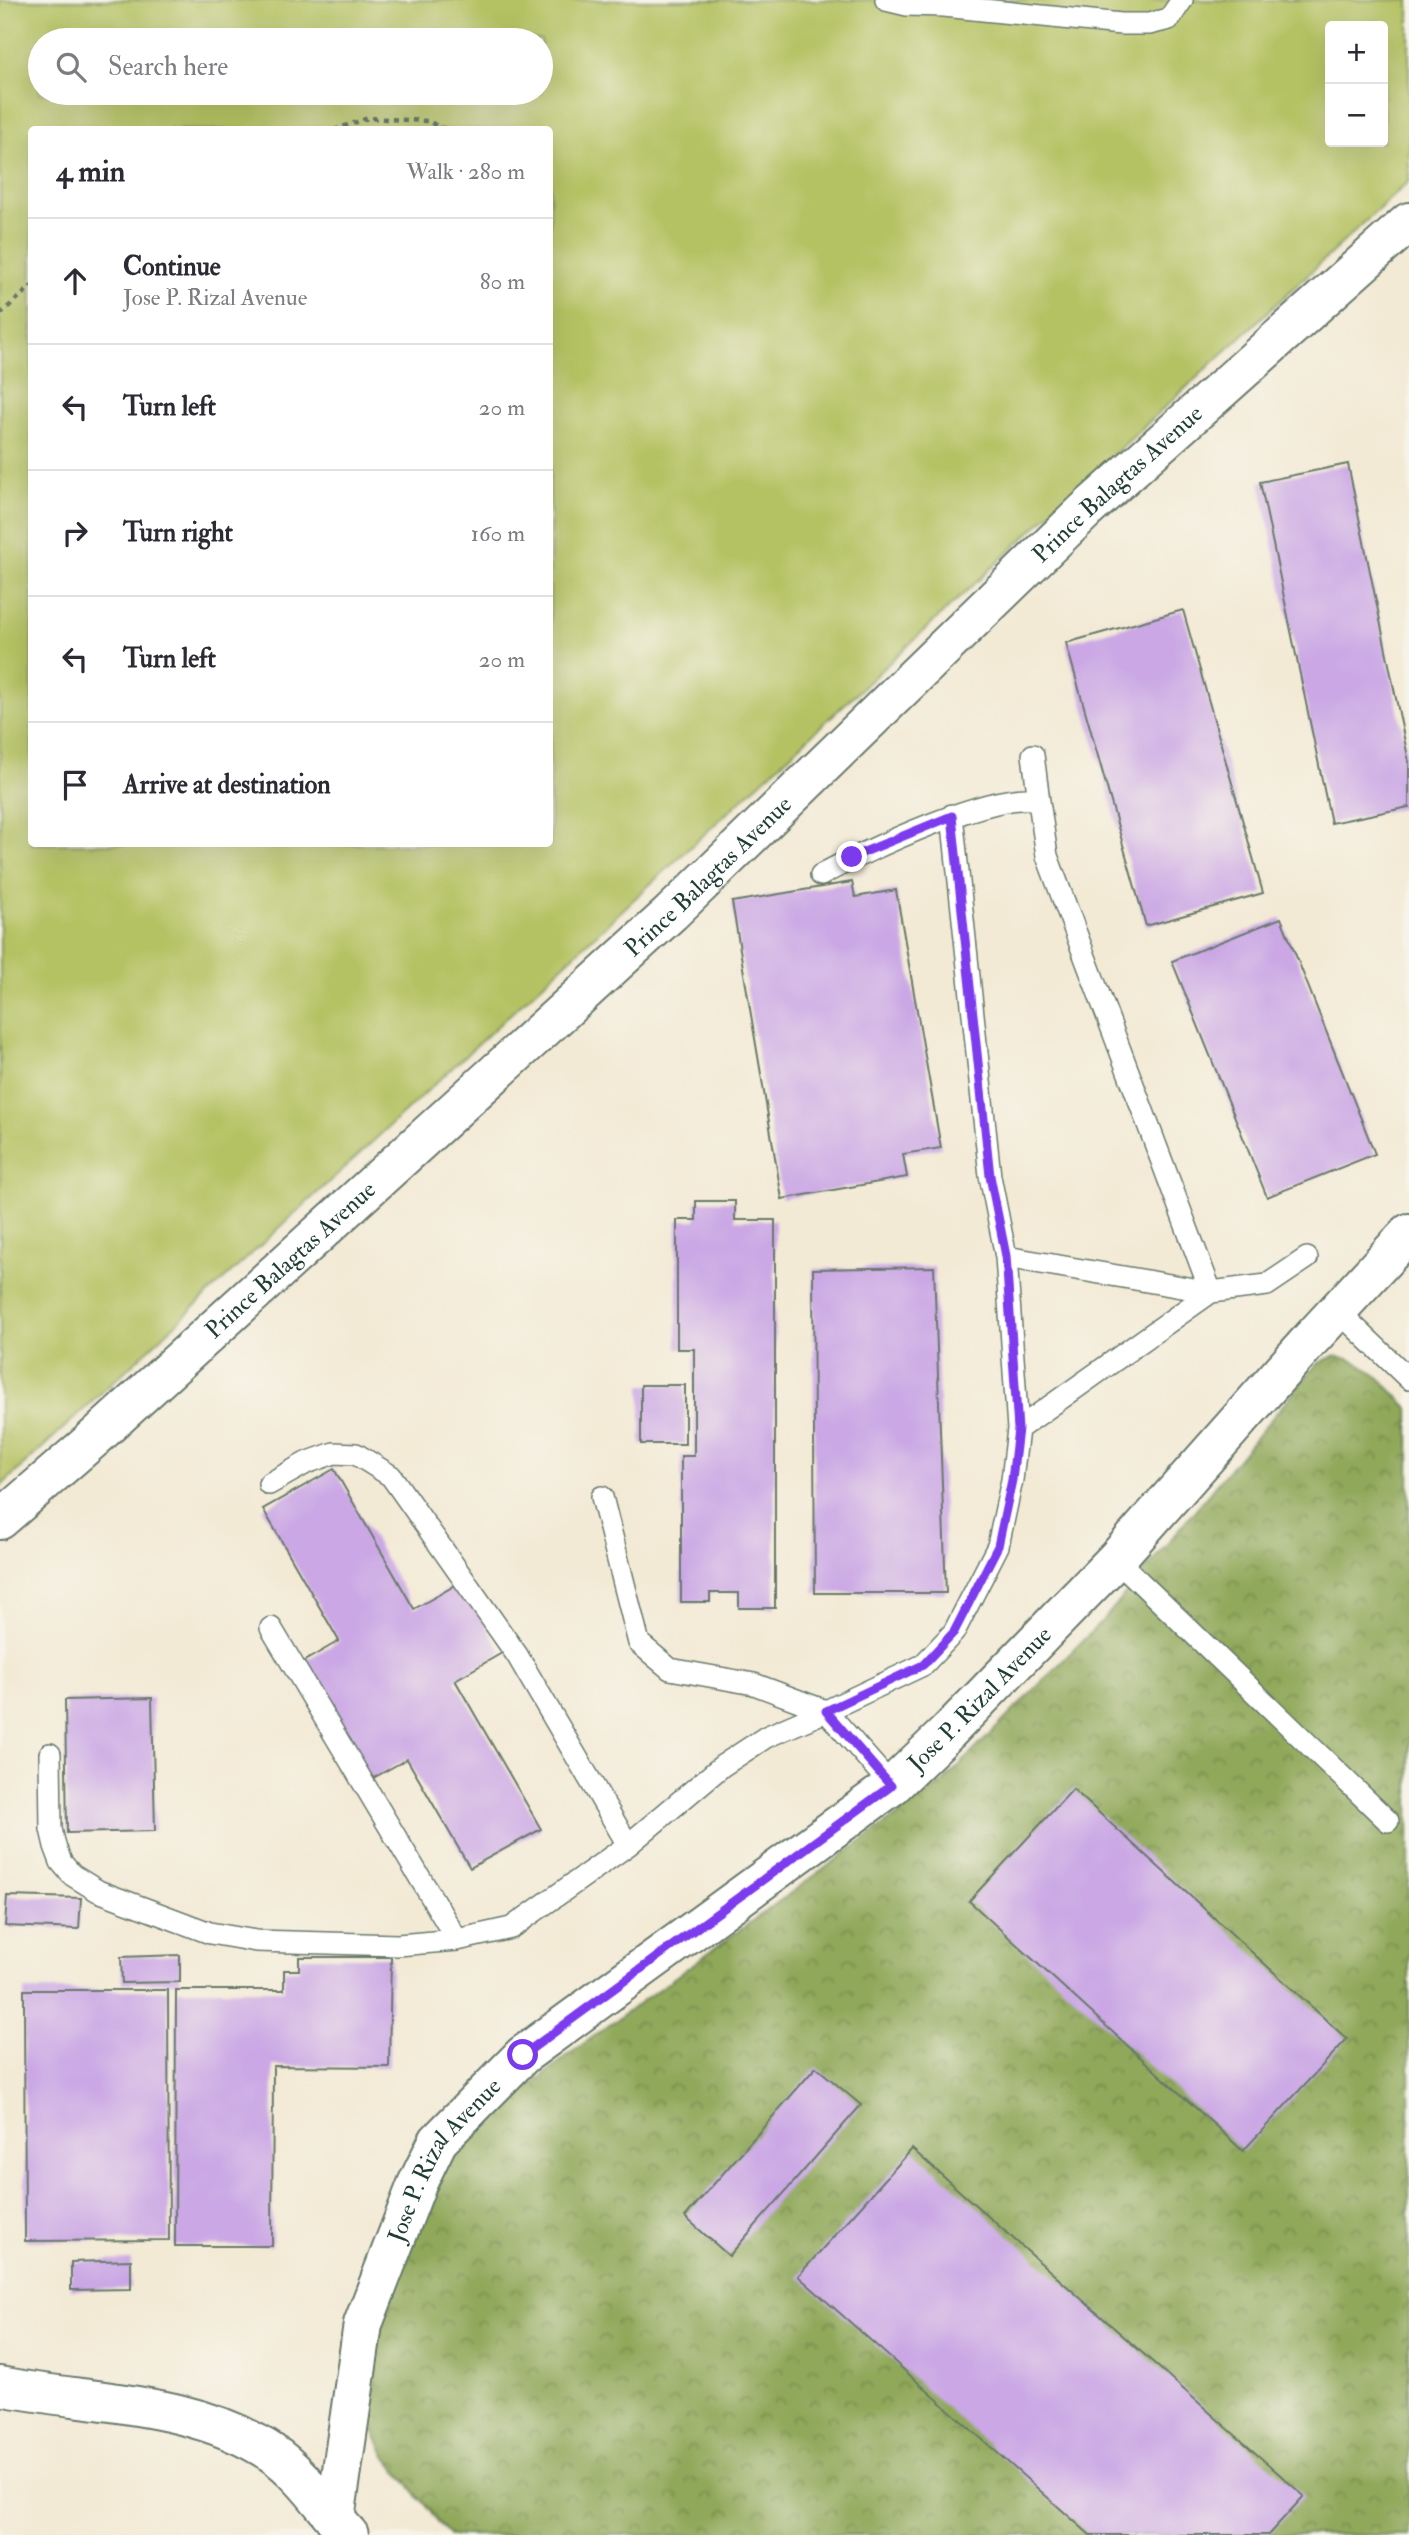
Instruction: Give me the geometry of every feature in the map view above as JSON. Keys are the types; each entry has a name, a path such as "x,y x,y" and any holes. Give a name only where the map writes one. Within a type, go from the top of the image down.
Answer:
{"main road":[{"name":"Prince Balagtas Avenue","path":"0,1520 100,1433 671,913 1086,511 1409,222"},
{"name":"Jose P. Rizal Avenue","path":"342,2527 363,2324 417,2184 438,2141 523,2055 891,1786 948,1732 1116,1559 1409,1233"},
{"name":"Jose P. Rizal Avenue","path":"0,2386 174,2412 226,2428 274,2454 302,2479 342,2527"}],"lane":[{"path":"886,0 906,5 944,6 1121,24 1149,24 1169,19 1182,0"},
{"path":"1033,755 1047,856 1211,1292"},
{"path":"821,875 852,857 952,816 1012,799 1031,797 1039,801"},
{"path":"50,1754 51,1829 58,1854 72,1875 98,1891 210,1933 256,1941 398,1945 457,1940 512,1928 628,1845 722,1766 765,1737 923,1665 954,1632 998,1546 1012,1480 1018,1429 1006,1256 990,1176 952,816"},
{"path":"1006,1256 1211,1292 1267,1286 1307,1258"},
{"path":"1018,1429 1211,1292"},
{"path":"1337,1310 1409,1379"},
{"path":"269,1484 306,1463 334,1453 356,1454 391,1476 517,1655 628,1845"},
{"path":"602,1497 639,1643 670,1670 754,1684 826,1711 891,1786"},
{"path":"1116,1559 1388,1821"},
{"path":"271,1628 457,1940"}],"path":[{"path":"345,126 369,117 428,121 437,126"},
{"path":"0,314 28,289"}],"green space":[{"path":"0,0 1409,0 1409,181 0,1487"},
{"path":"1334,1356 1346,1358 1366,1368 1409,1409 1409,2535 449,2535 387,2458 372,2429 378,2335 431,2191 457,2147 564,2058 943,1782 1106,1617 1317,1364"}],"building":[{"path":"1348,464 1409,762 1409,807 1331,823 1260,482"},
{"path":"1183,610 1263,893 1146,926 1066,643"},
{"path":"852,882 855,897 896,890 941,1148 903,1154 907,1177 782,1199 732,902"},
{"path":"1281,918 1375,1154 1267,1197 1172,961"},
{"path":"696,1201 735,1201 735,1220 775,1220 775,1608 739,1608 739,1593 710,1593 710,1602 681,1602 681,1456 694,1456 694,1349 677,1349 677,1220 696,1220"},
{"path":"934,1267 946,1593 815,1593 813,1269"},
{"path":"641,1385 685,1385 685,1444 641,1444"},
{"path":"334,1469 414,1609 461,1582 502,1653 455,1680 541,1829 470,1868 407,1759 368,1781 301,1663 339,1641 263,1509"},
{"path":"152,1698 155,1831 67,1833 65,1700"},
{"path":"1073,1789 1347,2039 1243,2151 969,1901"},
{"path":"7,1896 81,1898 79,1929 5,1926"},
{"path":"180,1955 180,1982 122,1983 121,1957"},
{"path":"299,1957 391,1957 389,2067 273,2066 272,2246 175,2246 176,1990 284,1990 284,1970 299,1970"},
{"path":"24,1990 168,1990 169,2240 25,2241"},
{"path":"816,2067 861,2105 729,2256 685,2217"},
{"path":"912,2149 1304,2496 1268,2535 1090,2535 798,2276"},
{"path":"131,2260 131,2289 71,2290 71,2262"}],"route":[{"path":"523,2055 891,1786 826,1711 923,1665 954,1632 998,1546 1012,1480 1018,1429 1006,1256 990,1176 952,816 852,857"}]}
